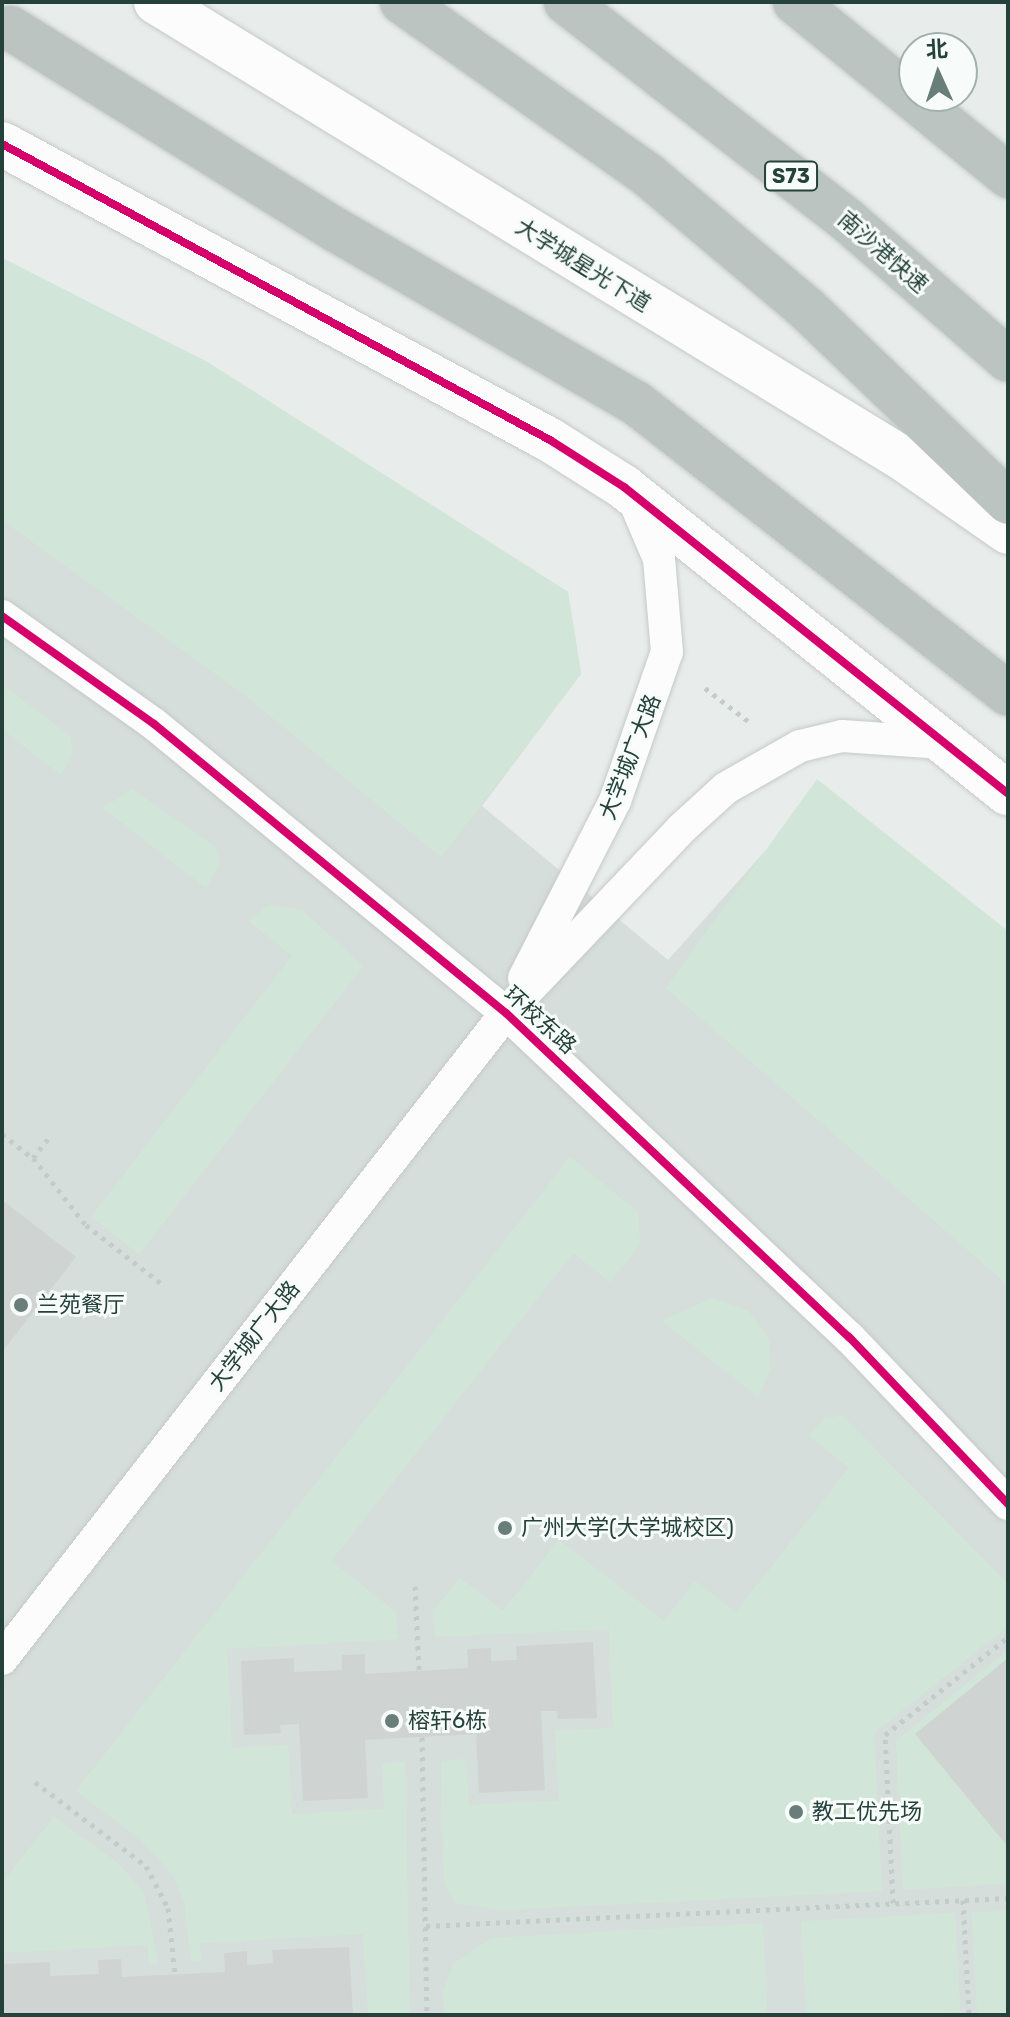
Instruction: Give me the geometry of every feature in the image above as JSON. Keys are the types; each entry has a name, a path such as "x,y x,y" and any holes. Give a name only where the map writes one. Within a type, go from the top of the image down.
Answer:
{"highway":[{"path":"402,2 648,175 806,308 1008,502"},
{"name":"南沙港快速","path":"566,2 847,220 1008,360"},
{"path":"795,2 1008,176"},
{"path":"10,28 336,230 636,403 1008,694"}],"street":[{"name":"大学城星光下道","path":"156,2 902,458 1008,532"},
{"path":"2,144 550,440 624,487 958,749 1008,793"}],"lane":[{"name":"大学城广大路","path":"506,1013 615,801 667,652 659,559 624,487"},
{"name":"环校东路","path":"2,616 154,724 506,1013 849,1337 1008,1504"},
{"name":"大学城广大路","path":"2,1659 506,1013 681,829 758,766 842,736 930,737 958,749"}],"path":[{"path":"694,680 752,724"},
{"path":"2,1134 33,1158 86,1225 163,1285"},
{"path":"33,1158 51,1135"},
{"path":"415,1586 419,1671"},
{"path":"893,1903 885,1735 1008,1637"},
{"path":"422,1737 427,2015"},
{"path":"35,1782 146,1866 168,1908 175,1975"},
{"path":"426,1926 1008,1898"},
{"path":"963,1900 969,2015"}],"shaded area":[{"name":"广州大学(大学城校区)","path":"2,258 209,363 568,592 581,674 482,806 668,960 767,849 1008,1041 1008,2015 2,2015"}],"green space":[{"path":"2,258 209,363 568,592 581,674 441,857 246,696 2,520"},
{"path":"2,685 70,736 73,753 61,775 2,729"},
{"path":"817,779 1008,931 1008,1285 666,988"},
{"path":"132,789 214,846 220,862 206,888 103,808"},
{"path":"269,905 302,910 363,966 139,1254 91,1217 292,956 249,921"},
{"path":"570,1157 638,1212 640,1244 610,1282 573,1253 331,1561 396,1612 398,1639 227,1649 232,1748 288,1745 292,1814 384,1809 382,1764 405,1762 410,2015 368,2015 363,1934 200,1943 201,1961 191,1962 184,1901 173,1875 139,1838 76,1791"},
{"path":"712,1298 748,1311 769,1340 770,1370 758,1397 662,1321"},
{"path":"842,1415 1008,1584 1008,1626 874,1733 882,1891 501,1910 456,1903 444,1883 441,1761 466,1759 469,1805 559,1801 555,1731 613,1728 609,1629 435,1637 434,1610 460,1578 503,1611 559,1540 664,1621 695,1581 736,1612 849,1468 808,1435 825,1419"},
{"path":"1008,1650 1008,1883 903,1890 896,1741"},
{"path":"54,1817 118,1863 144,1893 158,1963 149,1964 148,1945 2,1953 2,1883"},
{"path":"1008,1911 1008,2015 977,2015 972,1912"},
{"path":"955,1913 960,2012 806,2015 801,1921"},
{"path":"763,1923 767,2015 444,2015 443,1992 453,1964 492,1938"}],"building":[{"name":"兰苑餐厅","path":"2,1200 76,1257 2,1352"},
{"name":"榕轩6栋","path":"593,1642 597,1718 558,1719 557,1711 541,1711 545,1790 479,1793 476,1734 365,1740 368,1798 303,1801 299,1724 280,1725 281,1733 244,1735 241,1661 294,1658 294,1672 342,1670 342,1655 365,1654 365,1674 468,1668 467,1649 491,1648 491,1661 517,1660 516,1646"},
{"path":"1008,1658 1008,1847 915,1734"},
{"path":"349,1947 353,2015 2,2015 2,1964 50,1962 50,1976 99,1974 98,1960 121,1959 122,1977 225,1972 224,1953 247,1951 247,1965 273,1963 272,1950"}],"cycle path":[{"path":"2,144 550,440 624,487 1008,793"},
{"path":"2,616 154,724 506,1013 849,1337 1008,1504"}],"place":[{"name":"兰苑餐厅","path":"21,1305"},
{"name":"广州大学(大学城校区)","path":"505,1528"},
{"name":"榕轩6栋","path":"392,1721"},
{"name":"教工优先场","path":"796,1812"}]}
